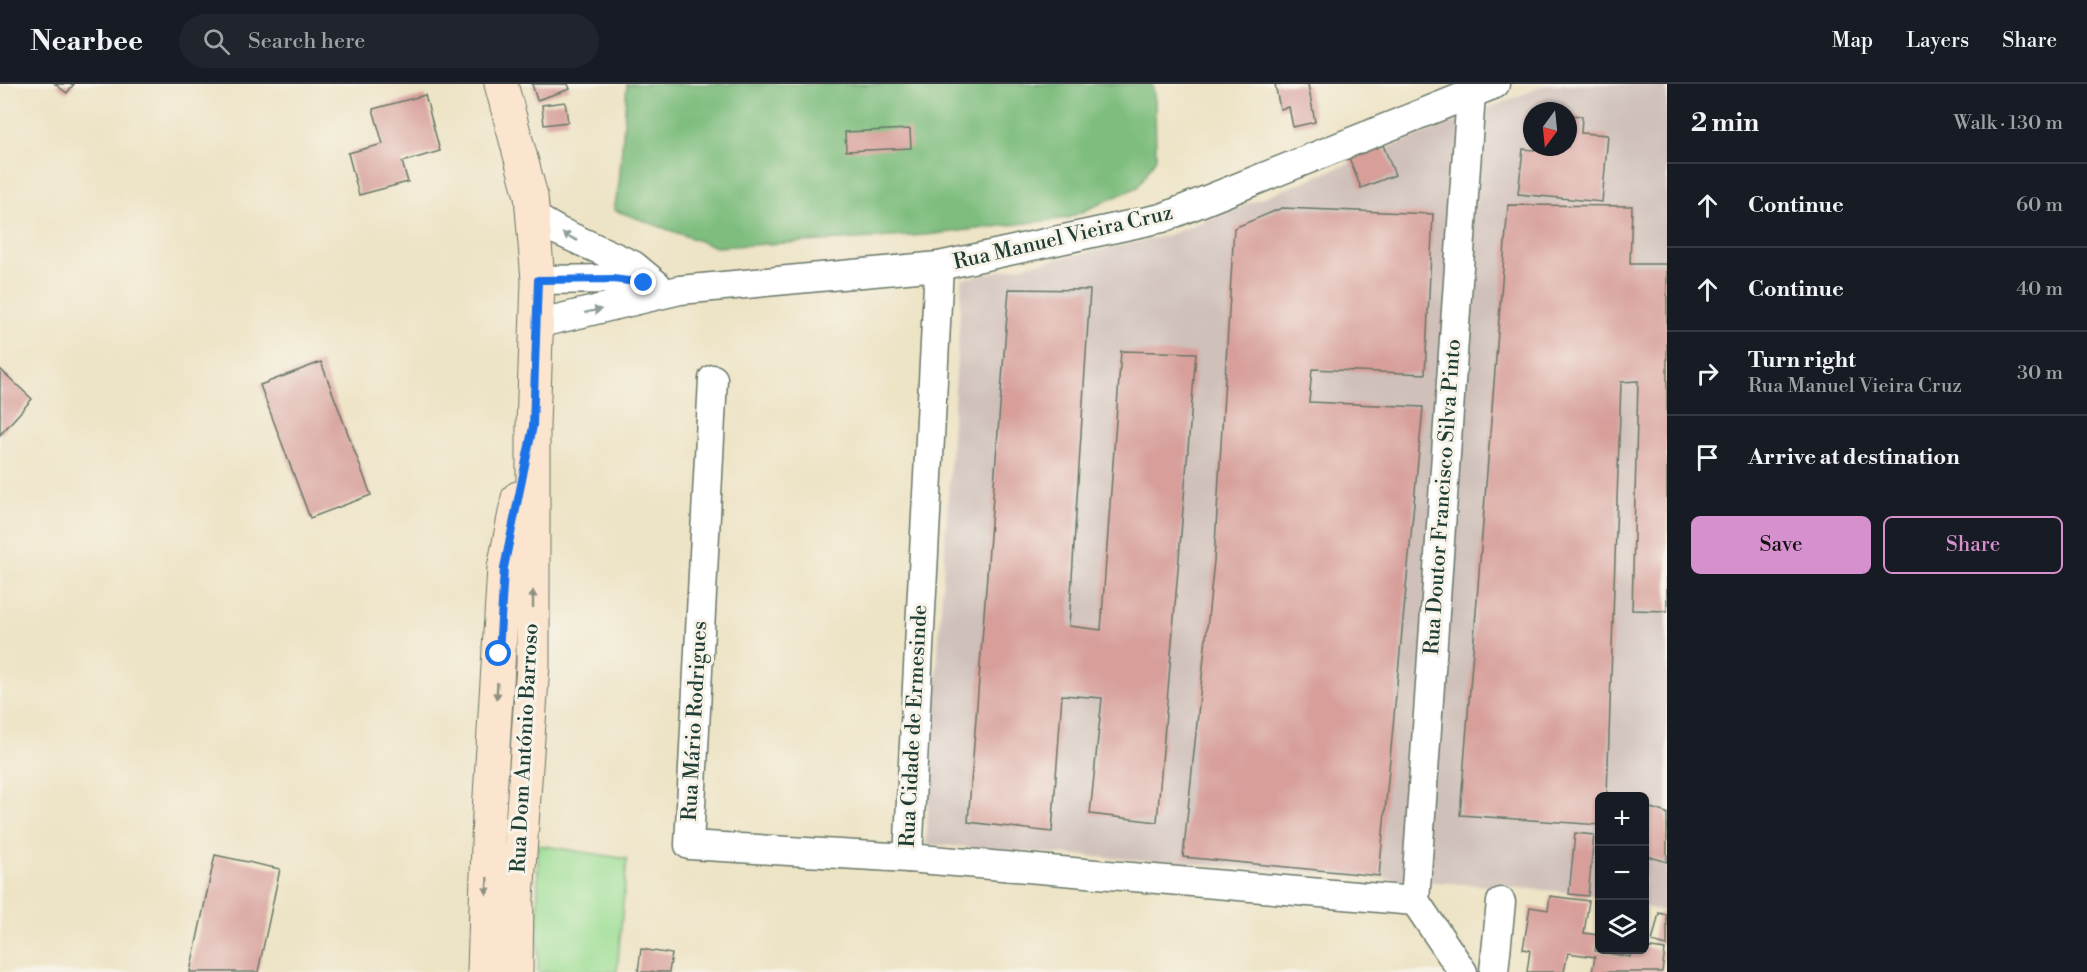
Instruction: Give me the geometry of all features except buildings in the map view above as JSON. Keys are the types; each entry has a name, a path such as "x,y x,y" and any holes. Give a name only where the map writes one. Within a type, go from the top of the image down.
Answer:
{"main road":[{"path":"501,84 531,196 538,280 533,426"},
{"name":"Rua Dom António Barroso","path":"484,972 489,812 504,568 533,426"},
{"name":"Rua Dom António Barroso","path":"516,972 517,897 533,665 533,426"}],"street":[{"name":"Rua Manuel Vieira Cruz","path":"536,324 668,288 939,266 1162,219 1483,89"},
{"name":"Rua Doutor Francisco Silva Pinto","path":"1415,902 1483,89"},
{"path":"532,216 568,236 633,265 668,288"},
{"name":"Rua Cidade de Ermesinde","path":"939,266 908,858 1415,902"},
{"name":"Rua Manuel Vieira Cruz","path":"538,280 613,279 668,288"},
{"name":"Rua Mário Rodrigues","path":"713,379 689,845 908,858"},
{"path":"1415,902 1463,972"},
{"path":"1494,972 1501,902"}],"shaded area":[{"path":"1549,84 1667,84 1667,912 1649,908 1649,792 1595,792 1595,896 1583,893 926,844 962,279 1166,236"}],"green space":[{"path":"627,84 1152,84 1155,100 1156,158 1138,187 1068,218 926,235 716,247 614,210 619,184"},
{"path":"538,845 627,859 617,972 538,972"}],"route":[{"path":"499,654 504,568 533,426 538,280 613,279 644,283"}]}
